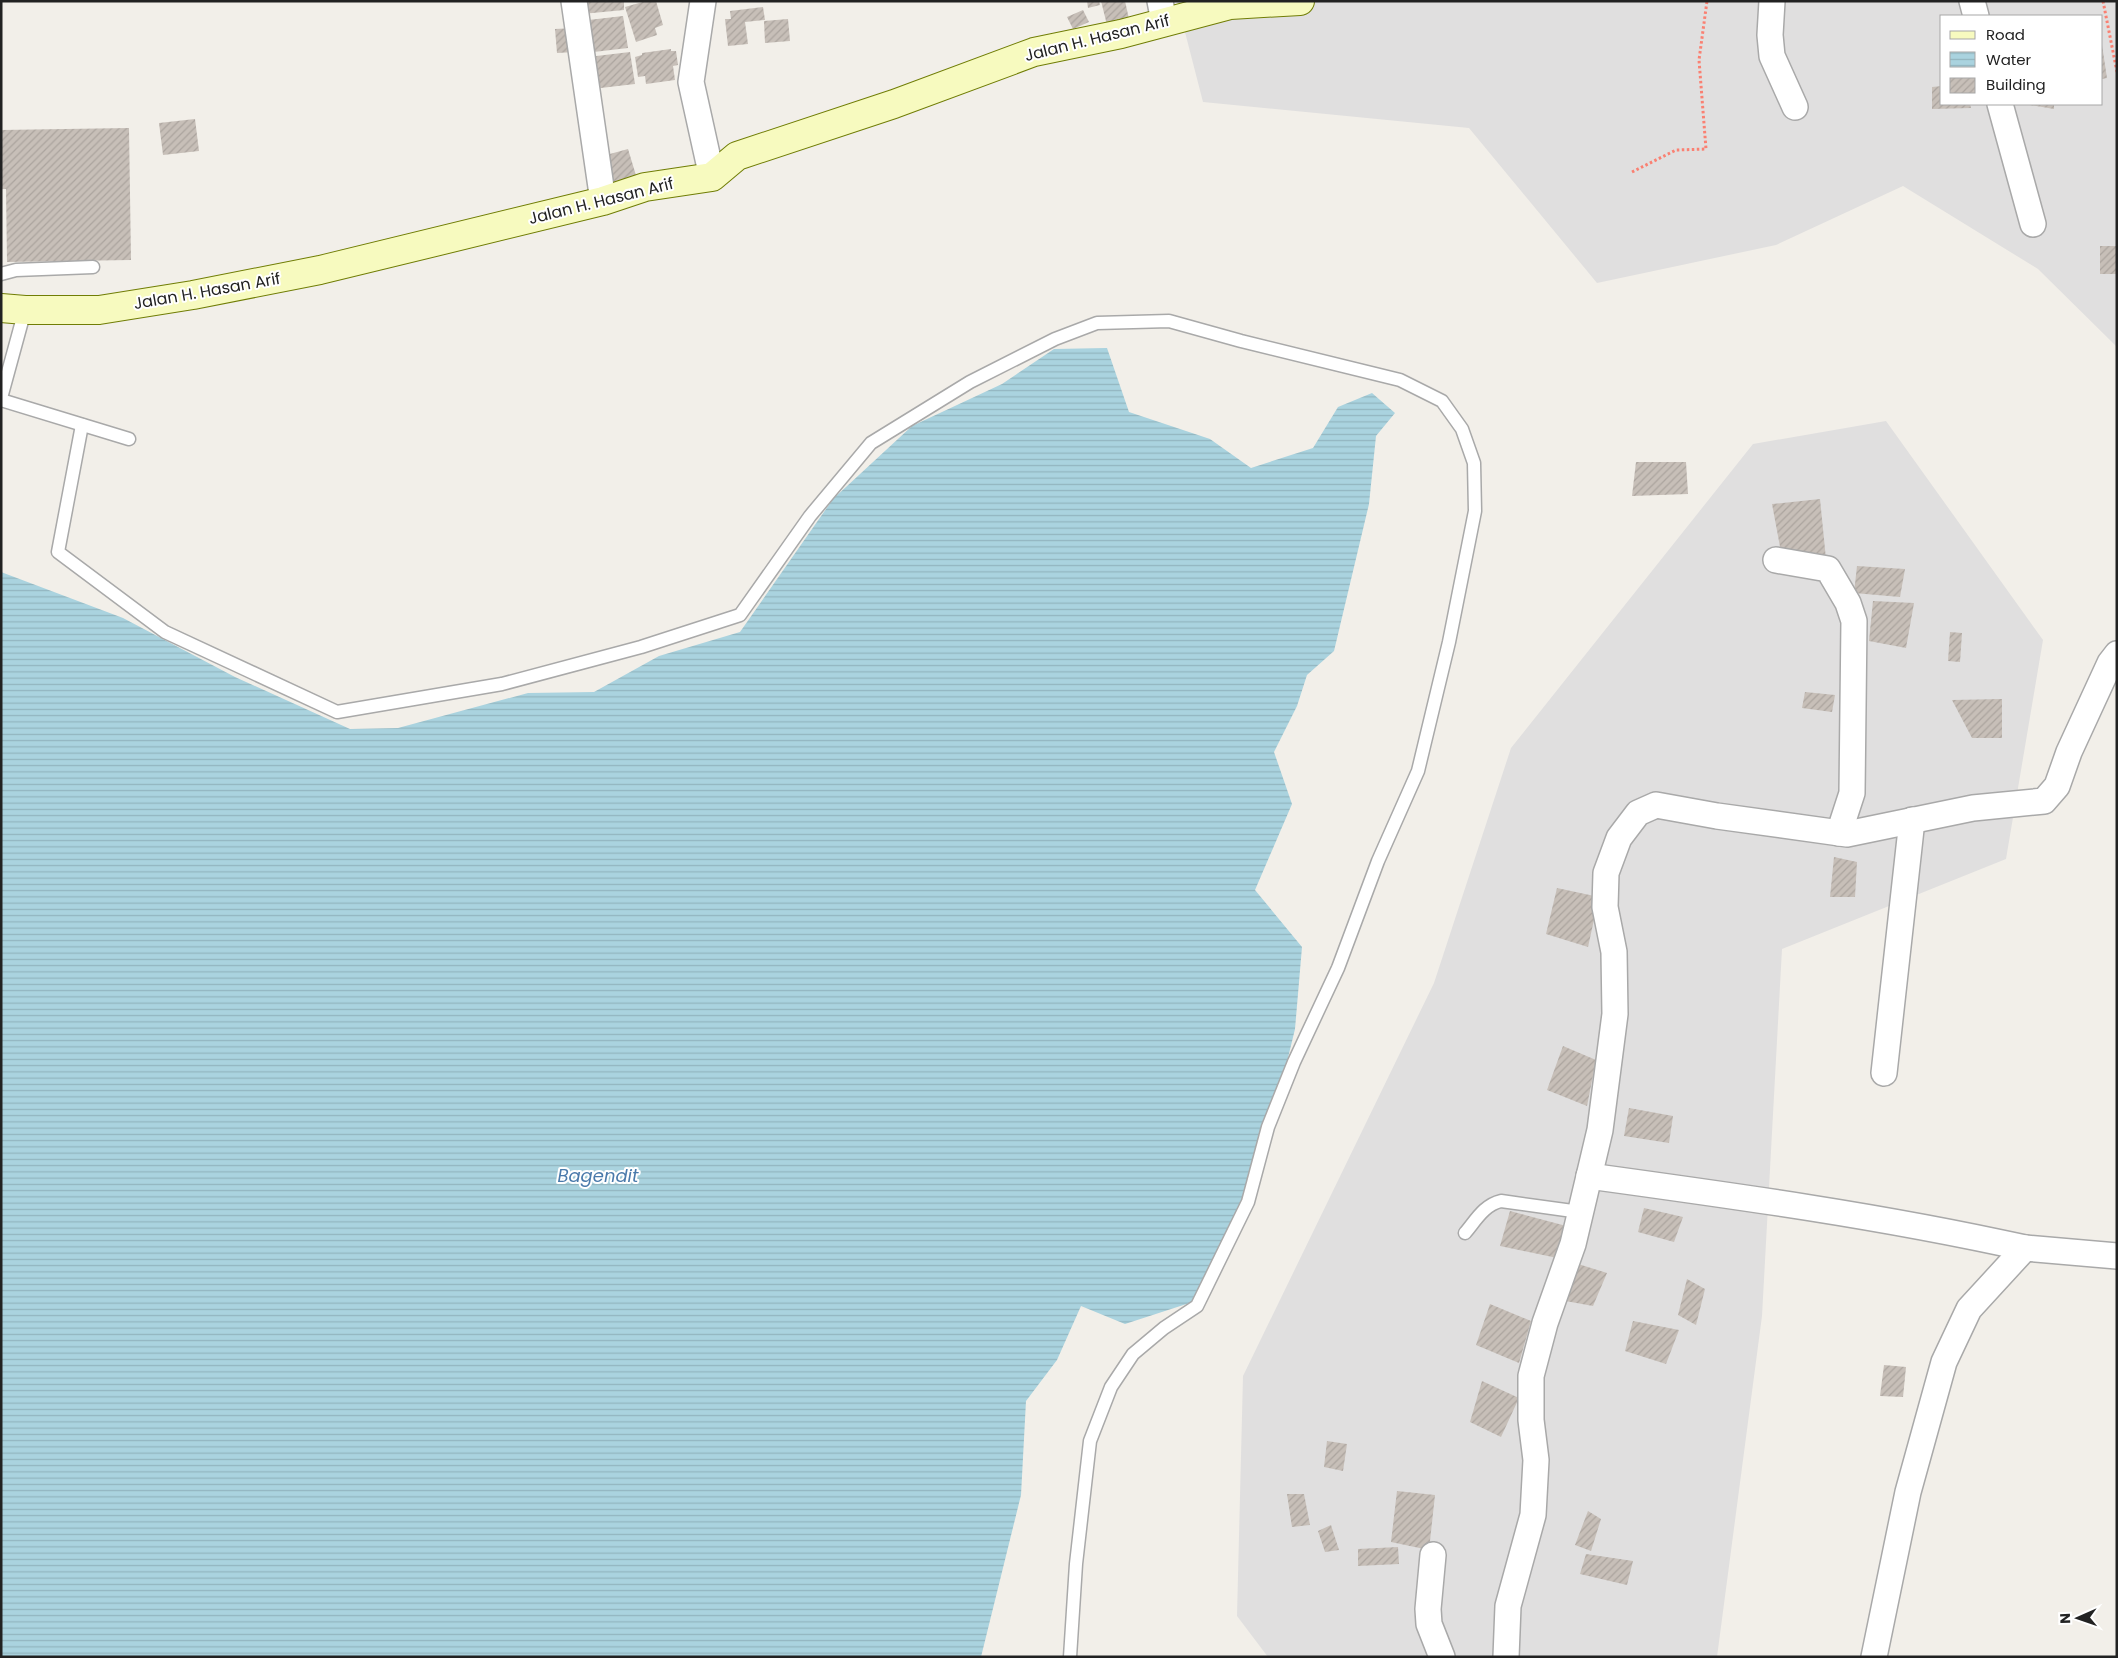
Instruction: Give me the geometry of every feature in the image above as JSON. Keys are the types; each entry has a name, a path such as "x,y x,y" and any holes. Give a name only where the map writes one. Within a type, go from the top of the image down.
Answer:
{"main road":[{"name":"Jalan H. Hasan Arif","path":"13,309 99,310 193,295 320,270 603,201 645,187 712,177 737,156 894,104 1034,52 1121,34 1162,12 1230,5 1300,1"}],"street":[{"path":"574,1 603,201"},
{"path":"704,1 690,82 712,177"},
{"path":"1772,1 1770,35 1772,56 1795,107"},
{"path":"1972,1 1976,15"},
{"path":"2000,105 2033,224"},
{"path":"1776,560 1828,569 1848,603 1854,621 1852,793 1839,833"},
{"path":"1506,1657 1508,1606 1533,1515 1536,1460 1531,1420 1531,1376 1545,1323 1573,1244 1600,1130 1615,1014 1614,952 1605,907 1606,873 1619,838 1638,814 1656,805 1717,816 1847,834 1973,808 2044,801 2057,786 2073,743 2110,663 2117,654"},
{"path":"1884,1073 1912,820"},
{"path":"1589,1176 1728,1195 1939,1230 2025,1248 2117,1256"},
{"path":"1874,1657 1908,1492 1944,1362 1969,1309 2025,1248"},
{"path":"1432,1555 1428,1609 1429,1624 1442,1657"}],"lane":[{"path":"1,274 16,270 93,267"},
{"path":"13,309 1,399 129,439"},
{"path":"82,424 58,552 165,632 337,712 502,684 641,647 740,615 810,516 870,443 970,382 1055,339 1097,324 1169,321 1241,342 1400,380 1442,401 1462,429 1474,463 1475,511 1449,642 1418,771 1378,861 1338,968 1287,1078 1268,1127 1248,1202 1197,1306 1164,1328 1133,1354 1112,1387 1090,1441 1076,1564 1070,1657"},
{"path":"1465,1233 1485,1209 1492,1203 1501,1201 1580,1212"}],"path":[{"path":"1632,172 1676,150 1706,149 1699,60 1707,1"},
{"path":"2103,1 2117,72"}],"shaded area":[{"path":"1177,1 2117,1 2117,347 2038,269 1903,186 1776,245 1597,283 1469,128 1203,102"},
{"path":"1886,421 2043,640 2006,859 1782,949 1762,1316 1717,1657 1268,1657 1237,1616 1243,1376 1434,983 1511,748 1753,444"}],"water":[{"name":"Bagendit","path":"1107,348 1129,412 1210,439 1251,468 1313,448 1338,407 1372,393 1395,413 1376,436 1369,504 1334,651 1307,675 1297,706 1274,752 1292,804 1255,890 1302,947 1295,1029 1251,1210 1208,1297 1125,1324 1081,1306 1057,1360 1026,1401 1021,1495 981,1657 1,1657 1,572 123,618 235,677 350,729 398,728 528,693 594,692 659,656 740,632 833,499 912,426 1002,384 1054,349"}],"building":[{"path":"581,1 624,1 624,10 582,14"},
{"path":"646,1 656,1 663,25 655,28 657,35 636,42 625,7"},
{"path":"1087,1 1099,1 1100,5 1088,8"},
{"path":"1101,1 1125,1 1129,19 1107,25"},
{"path":"763,7 765,20 745,22 748,44 728,46 725,19 731,19 730,11"},
{"path":"1083,10 1089,22 1073,29 1067,17"},
{"path":"623,16 628,48 585,53 580,21"},
{"path":"788,19 790,41 765,43 764,21"},
{"path":"574,28 575,52 557,53 555,29"},
{"path":"671,49 671,51 676,51 678,65 673,66 675,80 646,84 645,76 638,77 635,57 642,55 642,53"},
{"path":"630,52 635,84 592,89 588,57"},
{"path":"2103,52 2107,78 2103,79"},
{"path":"1940,86 1940,105 1970,105 1971,108 1932,109 1932,87"},
{"path":"2030,105 2054,105 2054,109"},
{"path":"195,119 199,151 163,155 159,123"},
{"path":"129,128 131,260 7,262 6,189 1,189 1,130"},
{"path":"628,149 638,182 605,186 599,157"},
{"path":"2100,246 2117,246 2117,274 2100,274"},
{"path":"1636,462 1686,462 1688,494 1632,496"},
{"path":"1820,499 1826,559 1781,552 1772,504"},
{"path":"1857,566 1905,569 1900,597 1854,593"},
{"path":"1873,601 1914,603 1906,648 1869,641"},
{"path":"1950,632 1962,633 1960,662 1948,661"},
{"path":"1805,692 1835,695 1832,712 1802,708"},
{"path":"2002,699 2002,738 1972,738 1952,700"},
{"path":"1834,857 1857,862 1855,897 1830,897"},
{"path":"1557,888 1599,897 1588,947 1546,934"},
{"path":"1563,1046 1596,1060 1587,1106 1547,1090"},
{"path":"1629,1108 1673,1116 1669,1143 1624,1136"},
{"path":"1644,1208 1683,1217 1674,1242 1638,1232"},
{"path":"1510,1211 1570,1227 1562,1259 1500,1246"},
{"path":"1575,1263 1607,1273 1593,1306 1560,1300"},
{"path":"1687,1279 1705,1289 1696,1325 1678,1315"},
{"path":"1490,1304 1531,1321 1519,1363 1476,1345"},
{"path":"1633,1321 1679,1330 1666,1364 1625,1351"},
{"path":"1884,1365 1906,1367 1903,1397 1880,1396"},
{"path":"1482,1381 1519,1398 1501,1437 1470,1422"},
{"path":"1327,1441 1347,1444 1343,1471 1324,1467"},
{"path":"1397,1491 1435,1495 1429,1550 1391,1542"},
{"path":"1287,1494 1304,1494 1310,1525 1292,1527"},
{"path":"1588,1511 1601,1519 1591,1551 1575,1545"},
{"path":"1331,1525 1339,1550 1325,1552 1318,1531"},
{"path":"1398,1547 1399,1564 1358,1566 1358,1549"},
{"path":"1586,1554 1633,1561 1627,1585 1580,1574"}]}
